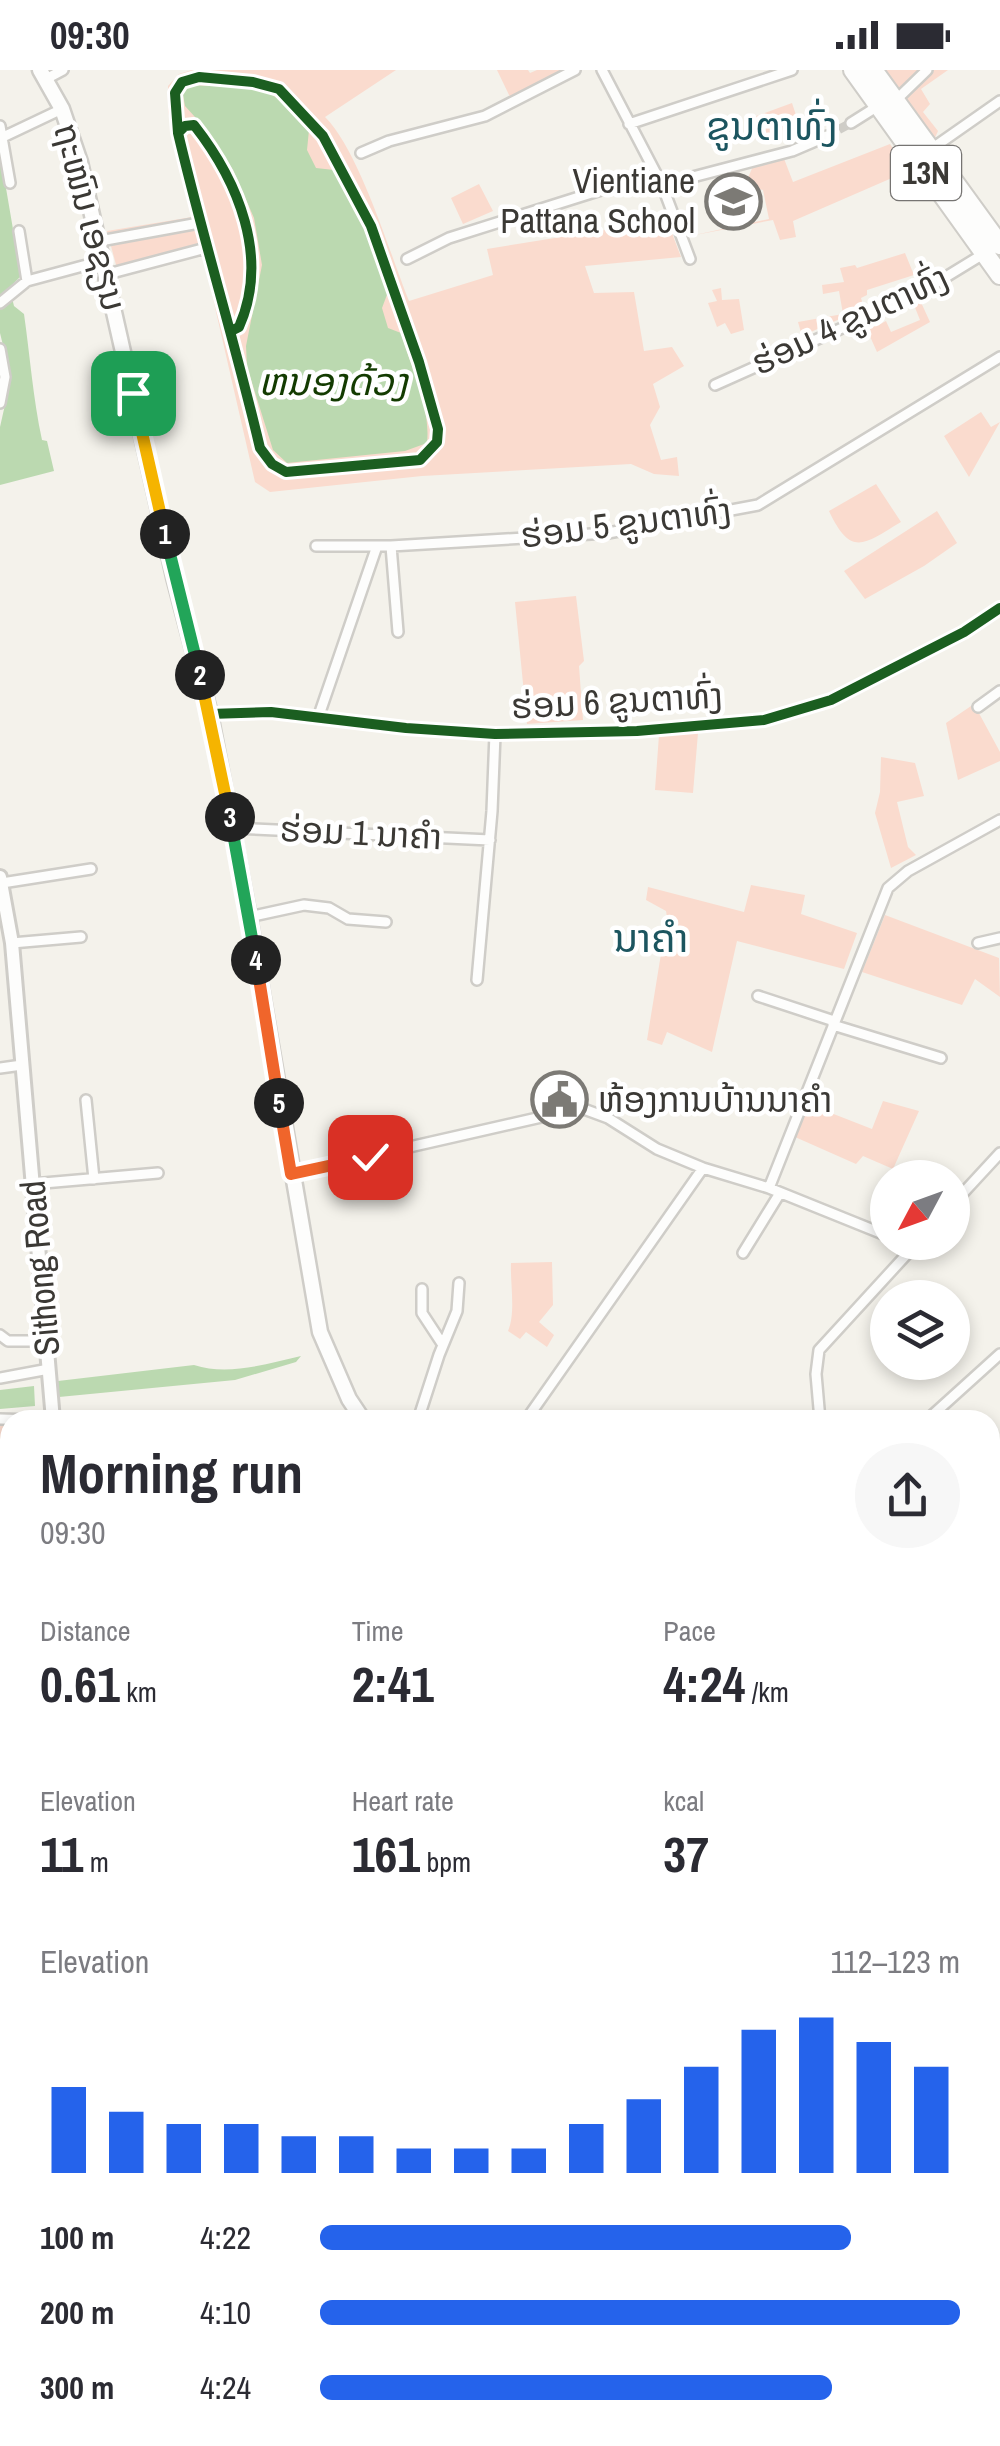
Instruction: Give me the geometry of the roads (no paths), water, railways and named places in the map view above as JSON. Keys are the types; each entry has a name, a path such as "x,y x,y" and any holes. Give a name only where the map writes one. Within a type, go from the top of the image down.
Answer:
{"highway":[{"name":"13N","path":"853,70 930,150 992,249 1000,275"},
{"name":"13N","path":"872,70 886,103 992,249"}],"main road":[{"name":"ຖະໜົນ ເອຊຽນ","path":"43,74 62,109 79,157 174,578 210,714 250,917 320,1332 356,1410"},
{"name":"Sithong Road","path":"1,880 12,943 52,1410"}],"street":[{"path":"43,74 63,70"},
{"path":"361,153 401,137 485,116 575,70"},
{"path":"602,70 662,185 690,260"},
{"path":"629,124 792,70"},
{"path":"851,123 886,103 927,70"},
{"path":"198,77 279,88 323,136 371,226 438,429 437,442 420,460 286,472 272,464 260,448 232,330 199,223 178,133 175,92 182,82 198,77"},
{"path":"930,150 1000,102"},
{"path":"3,138 62,109"},
{"path":"178,133 185,126 194,125 232,185 244,212 250,280 246,312 239,326 232,330"},
{"path":"0,126 10,182"},
{"path":"662,185 792,151 826,136"},
{"path":"406,259 449,238 655,173"},
{"path":"100,242 199,223"},
{"path":"18,231 27,281"},
{"path":"0,303 27,281 206,248"},
{"name":"ຮ່ອມ 4 ຂູນຕາທົ່ງ","path":"714,384 918,294 992,249"},
{"path":"0,349 4,377 0,403"},
{"name":"ຮ່ອມ 5 ຂູນຕາທົ່ງ","path":"316,546 391,546 608,533 758,505 1000,356"},
{"path":"318,718 377,546"},
{"path":"391,546 398,632"},
{"name":"ຮ່ອມ 6 ຂູນຕາທົ່ງ","path":"210,714 271,712 495,734 637,730 764,720 831,700 964,632 1000,608"},
{"path":"978,707 1000,691"},
{"path":"477,980 495,734"},
{"path":"769,1188 888,888 908,872 1000,820"},
{"name":"ຮ່ອມ 1 ນາຄຳ","path":"232,828 490,840"},
{"path":"1,880 91,869"},
{"path":"250,917 304,906 328,908 348,918 386,922"},
{"path":"12,943 81,937"},
{"path":"978,943 1000,938"},
{"path":"758,996 940,1058"},
{"path":"0,1068 22,1065"},
{"path":"86,1100 94,1179"},
{"path":"291,1174 581,1108 703,1168 769,1188 870,1229"},
{"path":"970,1185 1000,1153"},
{"path":"533,1410 703,1168"},
{"path":"32,1184 158,1173"},
{"path":"743,1253 780,1193"},
{"path":"819,1410 816,1374 819,1350 897,1260"},
{"path":"421,1410 458,1311 459,1284"},
{"path":"422,1289 422,1313 443,1344"},
{"path":"0,1335 8,1341 46,1341"},
{"path":"937,1410 1000,1354"},
{"path":"0,1378 49,1370"},
{"path":"1000,1692 1000,1703"}],"water":[{"name":"ຫນອງດ້ວງ","path":"188,85 262,88 309,130 307,150 316,168 334,170 364,227 388,292 382,308 388,328 401,333 419,388 427,443 405,451 287,463 273,450 247,367 246,346 262,265 254,218 233,170 185,106 182,90"},
{"path":"0,153 21,276 0,297"},
{"path":"12,298 14,306 24,314 42,440 47,441 54,471 0,485 0,427 11,378 0,333 0,308"},
{"path":"301,1356 296,1362 235,1380 59,1397 58,1381 194,1365 234,1369"},
{"path":"34,1386 35,1406 0,1409 0,1390"}],"tunnel":[{"path":"827,136 851,123"}],"place":[{"name":"Vientiane Pattana School","path":"734,201"},
{"name":"ຫ້ອງການບ້ານນາຄໍາ","path":"559,1100"}],"district":[{"name":"ຂູນຕາທົ່ງ","path":"772,126"},
{"name":"ນາຄຳ","path":"651,938"}]}
